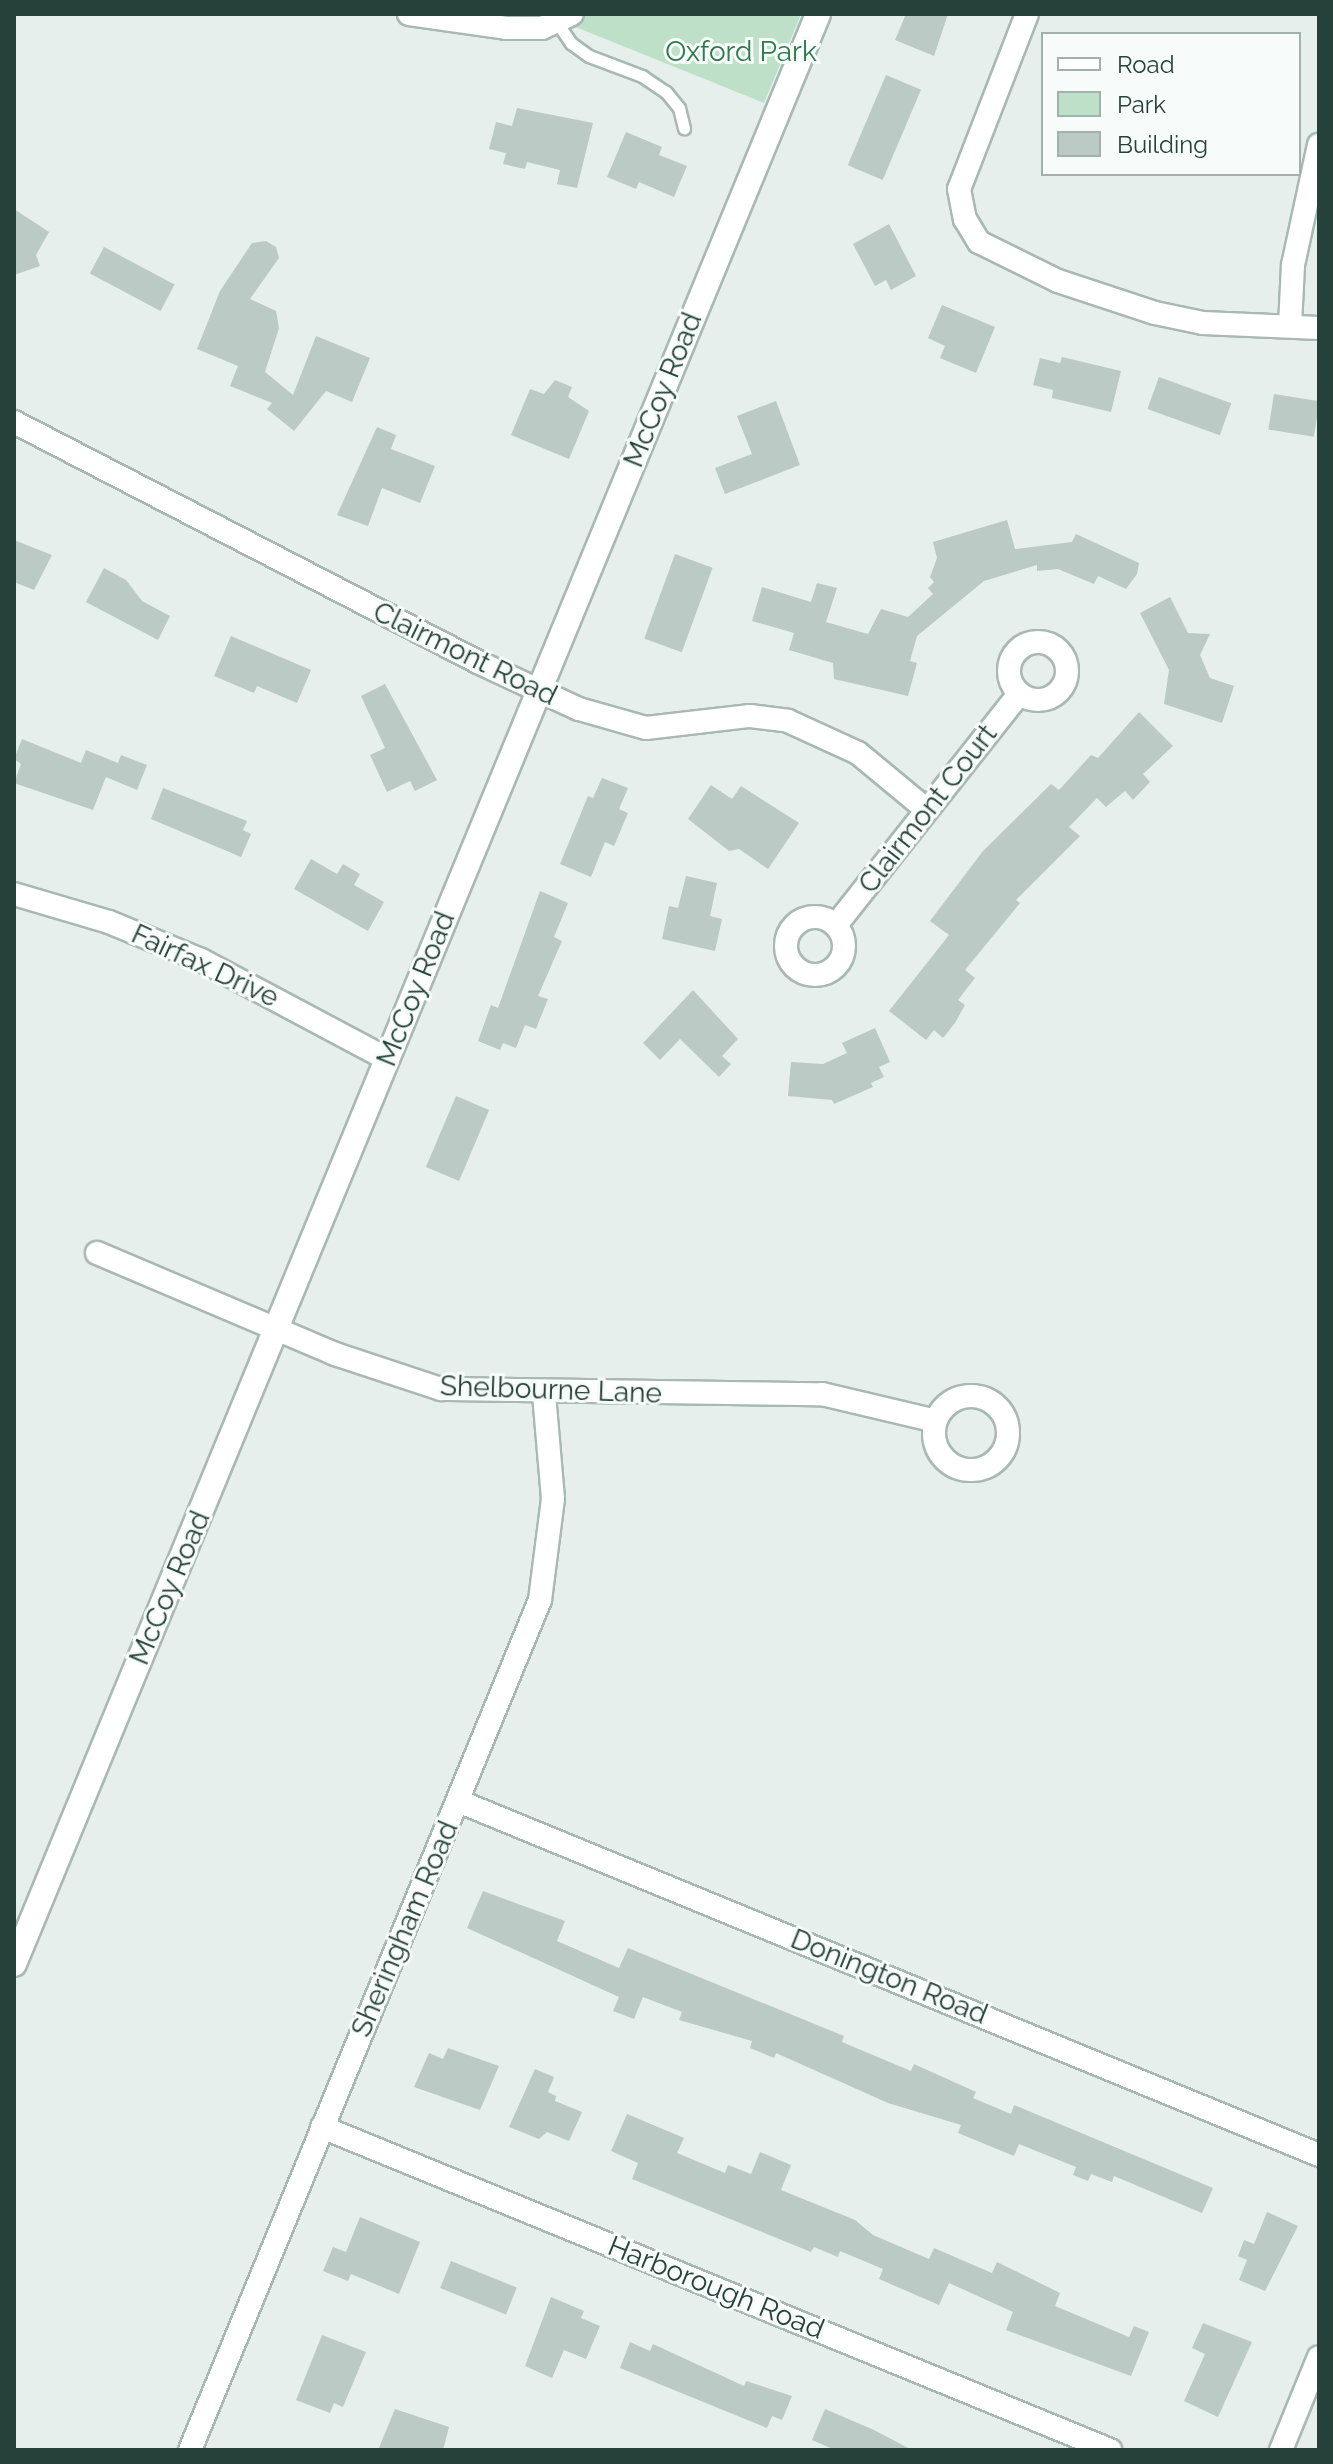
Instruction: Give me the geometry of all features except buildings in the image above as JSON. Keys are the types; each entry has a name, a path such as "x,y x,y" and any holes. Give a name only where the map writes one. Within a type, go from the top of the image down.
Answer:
{"main road":[{"name":"McCoy Road","path":"14,1964 818,14"}],"street":[{"path":"409,14 506,28 542,28 564,18"},
{"path":"1027,14 967,161 959,189 965,219 979,242 1002,256 1111,300 1203,323 1319,328"},
{"path":"1290,325 1293,265 1319,145"},
{"name":"Clairmont Road","path":"14,422 538,691 646,728 750,716 788,721 858,753 927,810"},
{"name":"Clairmont Court","path":"836,925 1019,694"},
{"name":"Fairfax Drive","path":"14,894 109,922 201,960 387,1059"},
{"name":"Shelbourne Lane","path":"97,1253 277,1329 417,1383 489,1393 822,1394 932,1420"},
{"name":"Sheringham Road","path":"190,2450 540,1600 553,1499 544,1394"},
{"name":"Donington Road","path":"458,1801 1319,2155"},
{"name":"Harborough Road","path":"322,2127 1110,2450"},
{"path":"1281,2450 1319,2357"}],"lane":[{"path":"564,18 571,43 589,56 642,76 666,92 679,108 684,128"}],"green space":[{"name":"Oxford Park","path":"584,14 801,14 764,103 573,26"}]}
